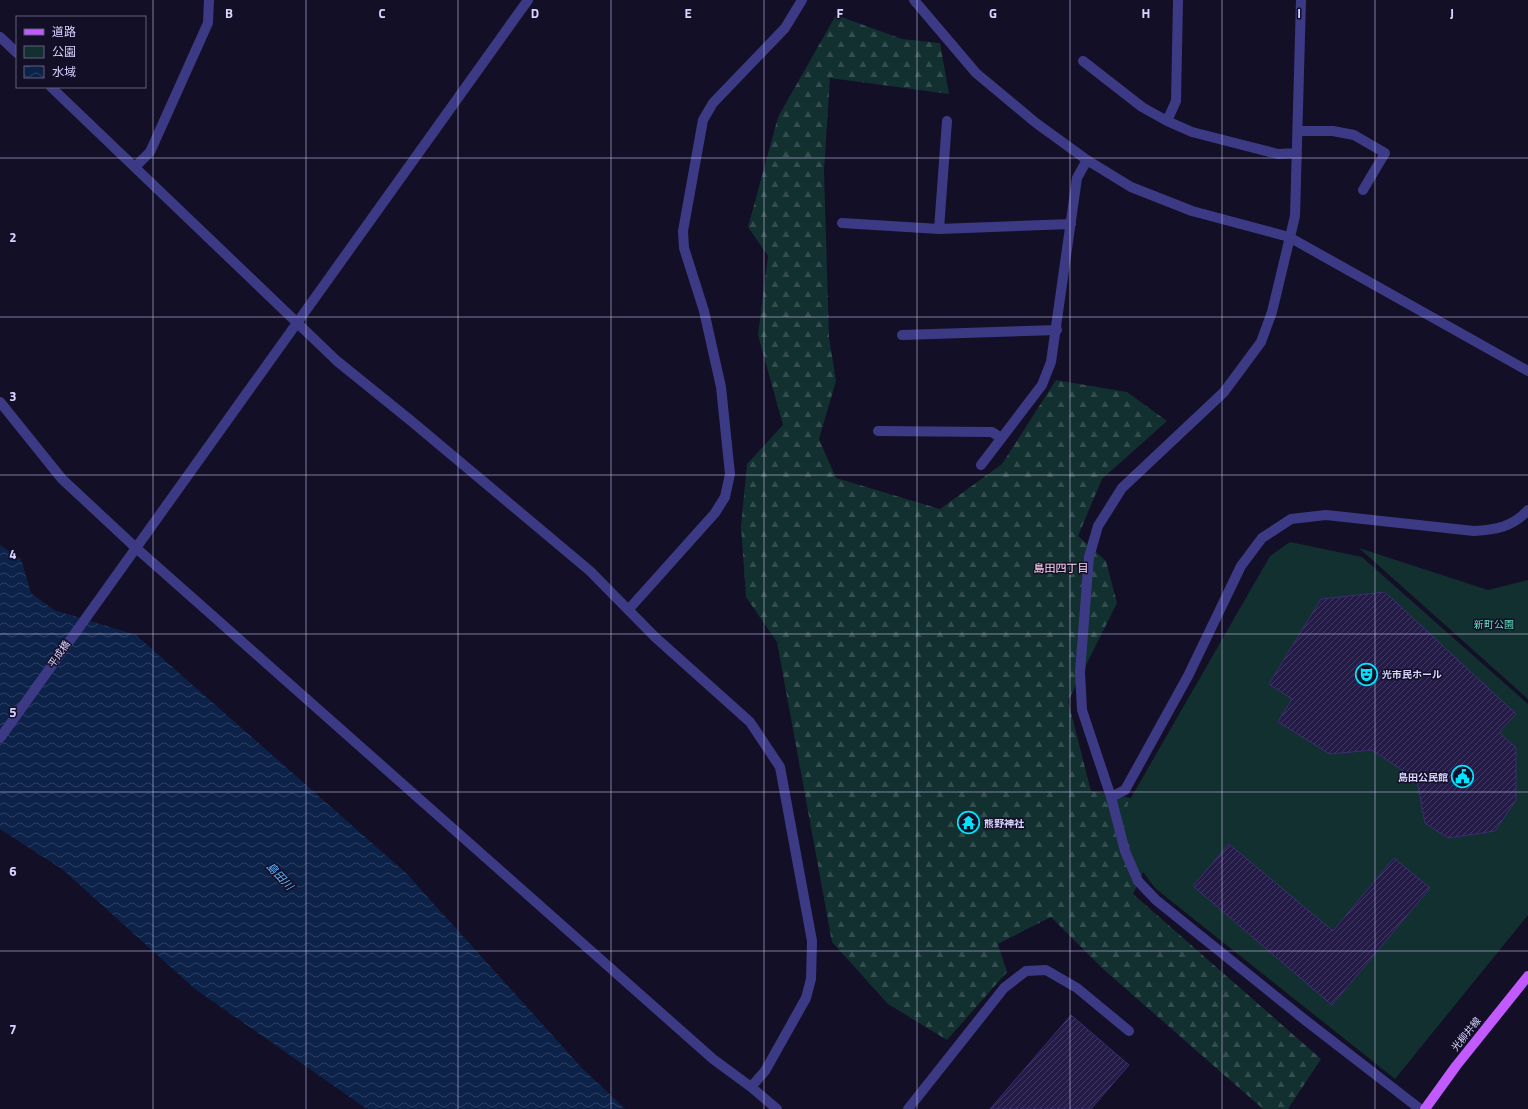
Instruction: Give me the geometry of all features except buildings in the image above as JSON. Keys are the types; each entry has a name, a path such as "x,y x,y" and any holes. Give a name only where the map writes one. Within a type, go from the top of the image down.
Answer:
{"main road":[{"name":"光柳井線","path":"1425,1109 1456,1066 1528,976"}],"street":[{"path":"135,167 150,152 208,23 210,0"},
{"name":"平成橋","path":"0,738 135,547 297,324 528,0"},
{"path":"629,610 714,513 725,497 730,474 721,387 704,311 684,248 683,231 703,120 713,103 785,28 802,0"},
{"path":"914,0 976,73 1036,123 1087,160 1131,187 1192,211 1289,237 1528,370"},
{"path":"1167,120 1176,100 1178,0"},
{"path":"1302,0 1295,216 1272,312 1261,342 1224,392 1122,488 1098,526 1089,557 1080,672 1082,710 1111,797 1125,851 1138,881 1156,900 1305,1020 1420,1109"},
{"path":"0,36 16,52"},
{"path":"1083,61 1142,107 1192,132 1271,152 1297,153"},
{"path":"52,88 337,361 590,570 656,637 750,722 780,767 812,941 811,979 806,998 765,1071 751,1087"},
{"path":"940,229 947,121"},
{"path":"1298,131 1333,131 1354,135 1385,153 1363,190"},
{"path":"981,465 1042,385 1051,362 1057,330 1077,178 1087,160"},
{"path":"842,223 940,229 1071,224"},
{"path":"902,335 1057,330"},
{"path":"0,402 62,480 135,547 713,1059 751,1087 777,1109"},
{"path":"878,432 992,432 1002,438"},
{"path":"1111,797 1125,790 1188,676 1241,566 1262,538 1291,519 1326,515 1474,531 1498,530 1523,516 1528,510"},
{"path":"908,1109 1004,988 1026,971 1046,970 1076,988 1129,1031"}],"green space":[{"path":"836,15 902,39 940,43 949,94 830,78 824,171 829,337 836,381 819,439 836,478 940,509 1002,464 1056,380 1127,392 1167,421 1102,479 1078,536 1106,561 1117,603 1068,701 1091,791 1137,799 1168,819 1133,894 1321,1059 1288,1109 1263,1109 1102,968 1051,917 998,944 1007,972 947,1040 888,1004 832,942 777,642 746,597 741,526 747,464 783,425 758,335 768,256 748,227 778,117"},
{"path":"1290,542 1362,557 1528,704 1528,915 1395,1079 1156,889 1135,858 1128,840 1124,822 1128,803 1270,556"},
{"name":"新町公園","path":"1359,548 1488,590 1528,580 1528,699"}],"water":[{"name":"島田川","path":"0,545 21,559 31,593 54,610 136,635 406,873 581,1067 625,1109 367,1109 195,989 62,869 0,829"}],"place":[{"name":"光市民ホール","path":"1367,674"},
{"name":"島田公民館","path":"1463,777"},
{"name":"熊野神社","path":"969,823"}],"district":[{"name":"島田四丁目","path":"1061,568"}]}
